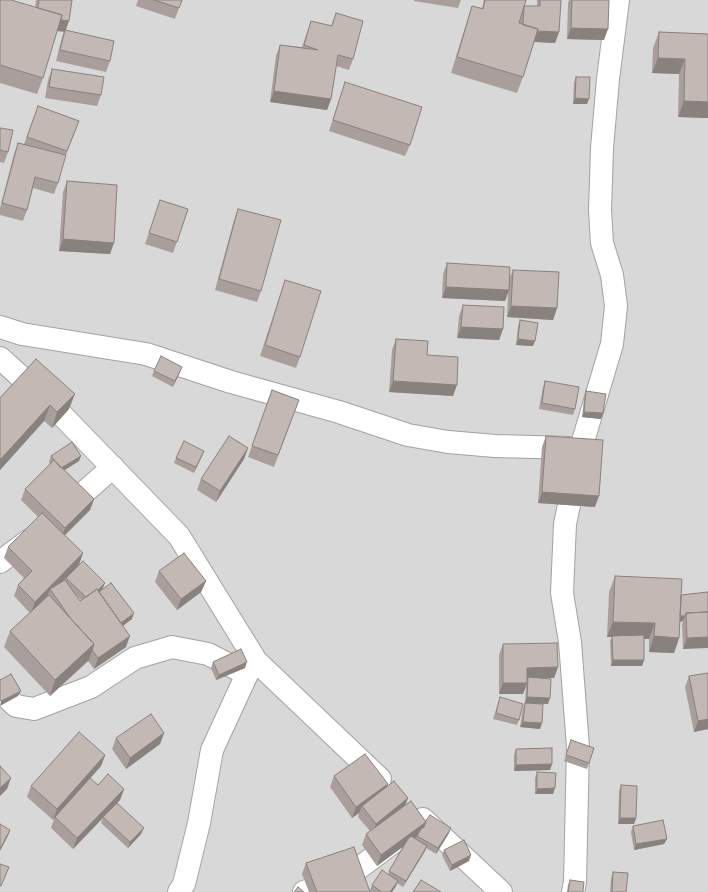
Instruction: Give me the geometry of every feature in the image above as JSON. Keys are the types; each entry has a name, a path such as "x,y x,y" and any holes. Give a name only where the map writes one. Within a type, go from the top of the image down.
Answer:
{"street":[{"path":"573,892 575,882 578,747 570,642 562,593 565,524 581,448 612,344 616,306 612,276 602,243 600,210 602,148 608,79 618,0"},
{"path":"0,327 22,334 146,354 232,382 339,412 408,435 448,442 496,446 581,448"},
{"path":"0,358 55,408 179,536 252,668 408,805 501,892"},
{"path":"0,562 22,546 113,467"},
{"path":"0,691 16,706 34,709 91,687 135,658 172,647 208,654 252,668"},
{"path":"179,892 184,884 199,823 212,750 252,668"},
{"path":"360,892 392,844 408,805"},
{"path":"304,892 347,877 392,844"}],"shaded area":[{"path":"0,0 708,0 708,892 0,892"}],"building":[{"path":"0,0 11,0 62,15 43,78 0,65"},
{"path":"39,0 72,0 69,21 61,20 62,15 38,8"},
{"path":"154,0 182,0 179,8"},
{"path":"485,0 526,0 519,23 538,29 523,77 457,57 472,6 483,9"},
{"path":"540,0 561,0 559,32 537,31 538,29 523,25 524,6 540,6"},
{"path":"572,0 609,0 608,29 571,28"},
{"path":"336,13 363,21 353,59 338,55 331,99 274,91 280,45 318,50 304,45 311,21 332,26"},
{"path":"65,30 114,41 110,61 60,50"},
{"path":"659,32 708,34 708,102 684,101 685,59 658,58"},
{"path":"52,69 104,77 101,95 49,87"},
{"path":"576,77 590,77 589,99 575,98"},
{"path":"345,82 422,107 410,145 333,120"},
{"path":"38,106 79,121 67,151 27,137"},
{"path":"0,128 13,130 8,152 0,150"},
{"path":"18,143 66,155 58,183 35,177 27,210 2,203"},
{"path":"67,181 117,185 114,243 63,239"},
{"path":"160,200 188,209 177,242 149,233"},
{"path":"238,209 281,220 261,291 219,279"},
{"path":"447,263 510,267 509,290 446,287"},
{"path":"513,270 559,272 557,308 511,306"},
{"path":"285,280 321,291 300,357 265,345"},
{"path":"463,305 504,307 503,329 461,327"},
{"path":"520,320 538,323 535,341 518,339"},
{"path":"396,339 428,341 427,355 458,357 457,385 393,381"},
{"path":"161,356 182,367 175,381 154,371"},
{"path":"36,359 75,394 57,412 50,405 0,460 0,398"},
{"path":"545,381 579,387 575,409 542,403"},
{"path":"272,390 299,400 278,455 252,446"},
{"path":"586,391 606,394 603,413 584,412"},
{"path":"229,436 248,448 220,491 201,479"},
{"path":"546,436 603,440 599,496 542,492"},
{"path":"184,441 204,451 196,467 176,458"},
{"path":"72,442 81,456 61,468 51,456"},
{"path":"54,460 94,499 65,528 25,489"},
{"path":"42,513 83,553 35,602 18,585 32,571 8,547"},
{"path":"184,553 206,581 181,599 159,571"},
{"path":"83,561 105,583 98,590 97,589 86,597 66,578"},
{"path":"615,576 682,579 679,638 654,636 655,623 613,622"},
{"path":"65,580 80,601 97,589 130,636 98,658 92,650 94,644 71,619 50,589"},
{"path":"111,583 134,613 121,623 99,592"},
{"path":"708,592 708,612 686,613 685,616 680,616 681,595"},
{"path":"49,595 94,644 55,680 10,631"},
{"path":"708,612 708,637 687,638 686,613"},
{"path":"644,635 644,660 613,660 612,636"},
{"path":"557,643 558,667 527,668 527,683 503,683 503,644"},
{"path":"241,649 247,662 219,675 213,662"},
{"path":"708,673 708,719 698,721 689,676"},
{"path":"11,674 21,691 1,701 0,680"},
{"path":"528,677 551,679 550,698 527,697"},
{"path":"500,697 523,704 519,720 496,713"},
{"path":"525,703 543,704 542,723 523,722"},
{"path":"151,714 164,733 130,758 116,738"},
{"path":"79,732 105,755 57,809 31,786"},
{"path":"571,740 594,748 589,763 566,755"},
{"path":"552,748 552,764 516,765 516,749"},
{"path":"365,754 388,784 356,807 334,776"},
{"path":"0,766 11,778 0,788"},
{"path":"537,772 556,773 555,788 537,789"},
{"path":"108,774 124,789 77,838 55,817 90,778 98,785"},
{"path":"394,781 408,798 376,824 362,806"},
{"path":"621,785 637,786 636,818 620,818"},
{"path":"411,801 426,822 381,855 366,834"},
{"path":"117,803 144,828 130,842 103,817"},
{"path":"430,815 451,828 438,848 417,836 424,827 425,822"},
{"path":"663,820 667,839 636,844 633,826"},
{"path":"0,824 10,830 0,849"},
{"path":"411,836 427,846 406,881 389,871"},
{"path":"464,840 471,855 452,865 444,850"},
{"path":"354,847 370,892 317,892 306,863"},
{"path":"0,864 9,867 1,886 0,886"},
{"path":"382,870 398,881 390,892 382,892 372,885"},
{"path":"613,872 628,873 626,892 612,892"},
{"path":"421,880 441,892 413,892"},
{"path":"570,880 584,882 583,892 568,892"},
{"path":"298,887 304,892 294,892"}]}
